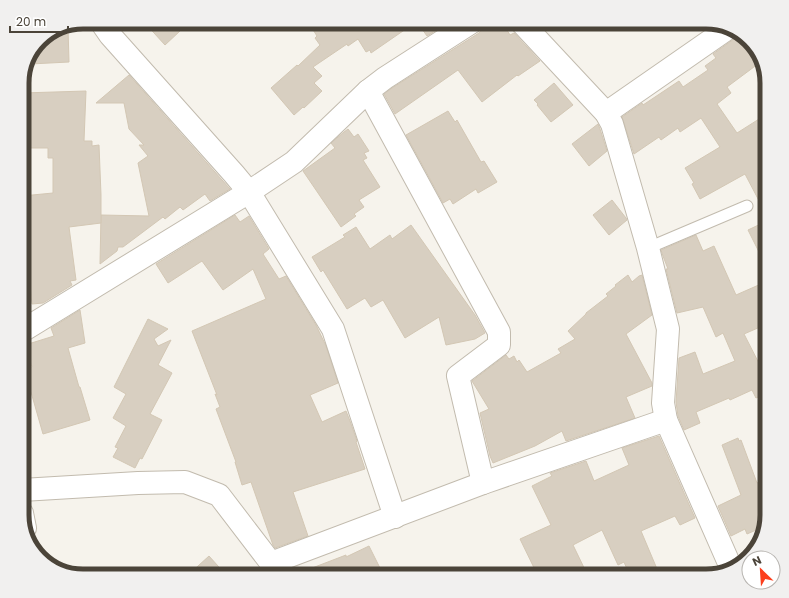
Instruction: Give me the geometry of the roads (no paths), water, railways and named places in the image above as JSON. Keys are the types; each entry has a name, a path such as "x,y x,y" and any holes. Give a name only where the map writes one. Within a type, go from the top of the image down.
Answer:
{"street":[{"path":"106,29 249,192 333,329 395,516"},
{"path":"29,324 249,192 294,162 368,91 461,29"},
{"path":"528,29 606,112 612,124 648,248 668,329 663,403 666,420 729,563"},
{"path":"606,112 723,32"},
{"path":"368,91 499,332 499,345 458,376 483,483"},
{"path":"275,569 395,516 483,483 666,420"},
{"path":"29,490 138,483 185,482 219,495 272,569"}],"lane":[{"path":"648,248 747,206"}]}
